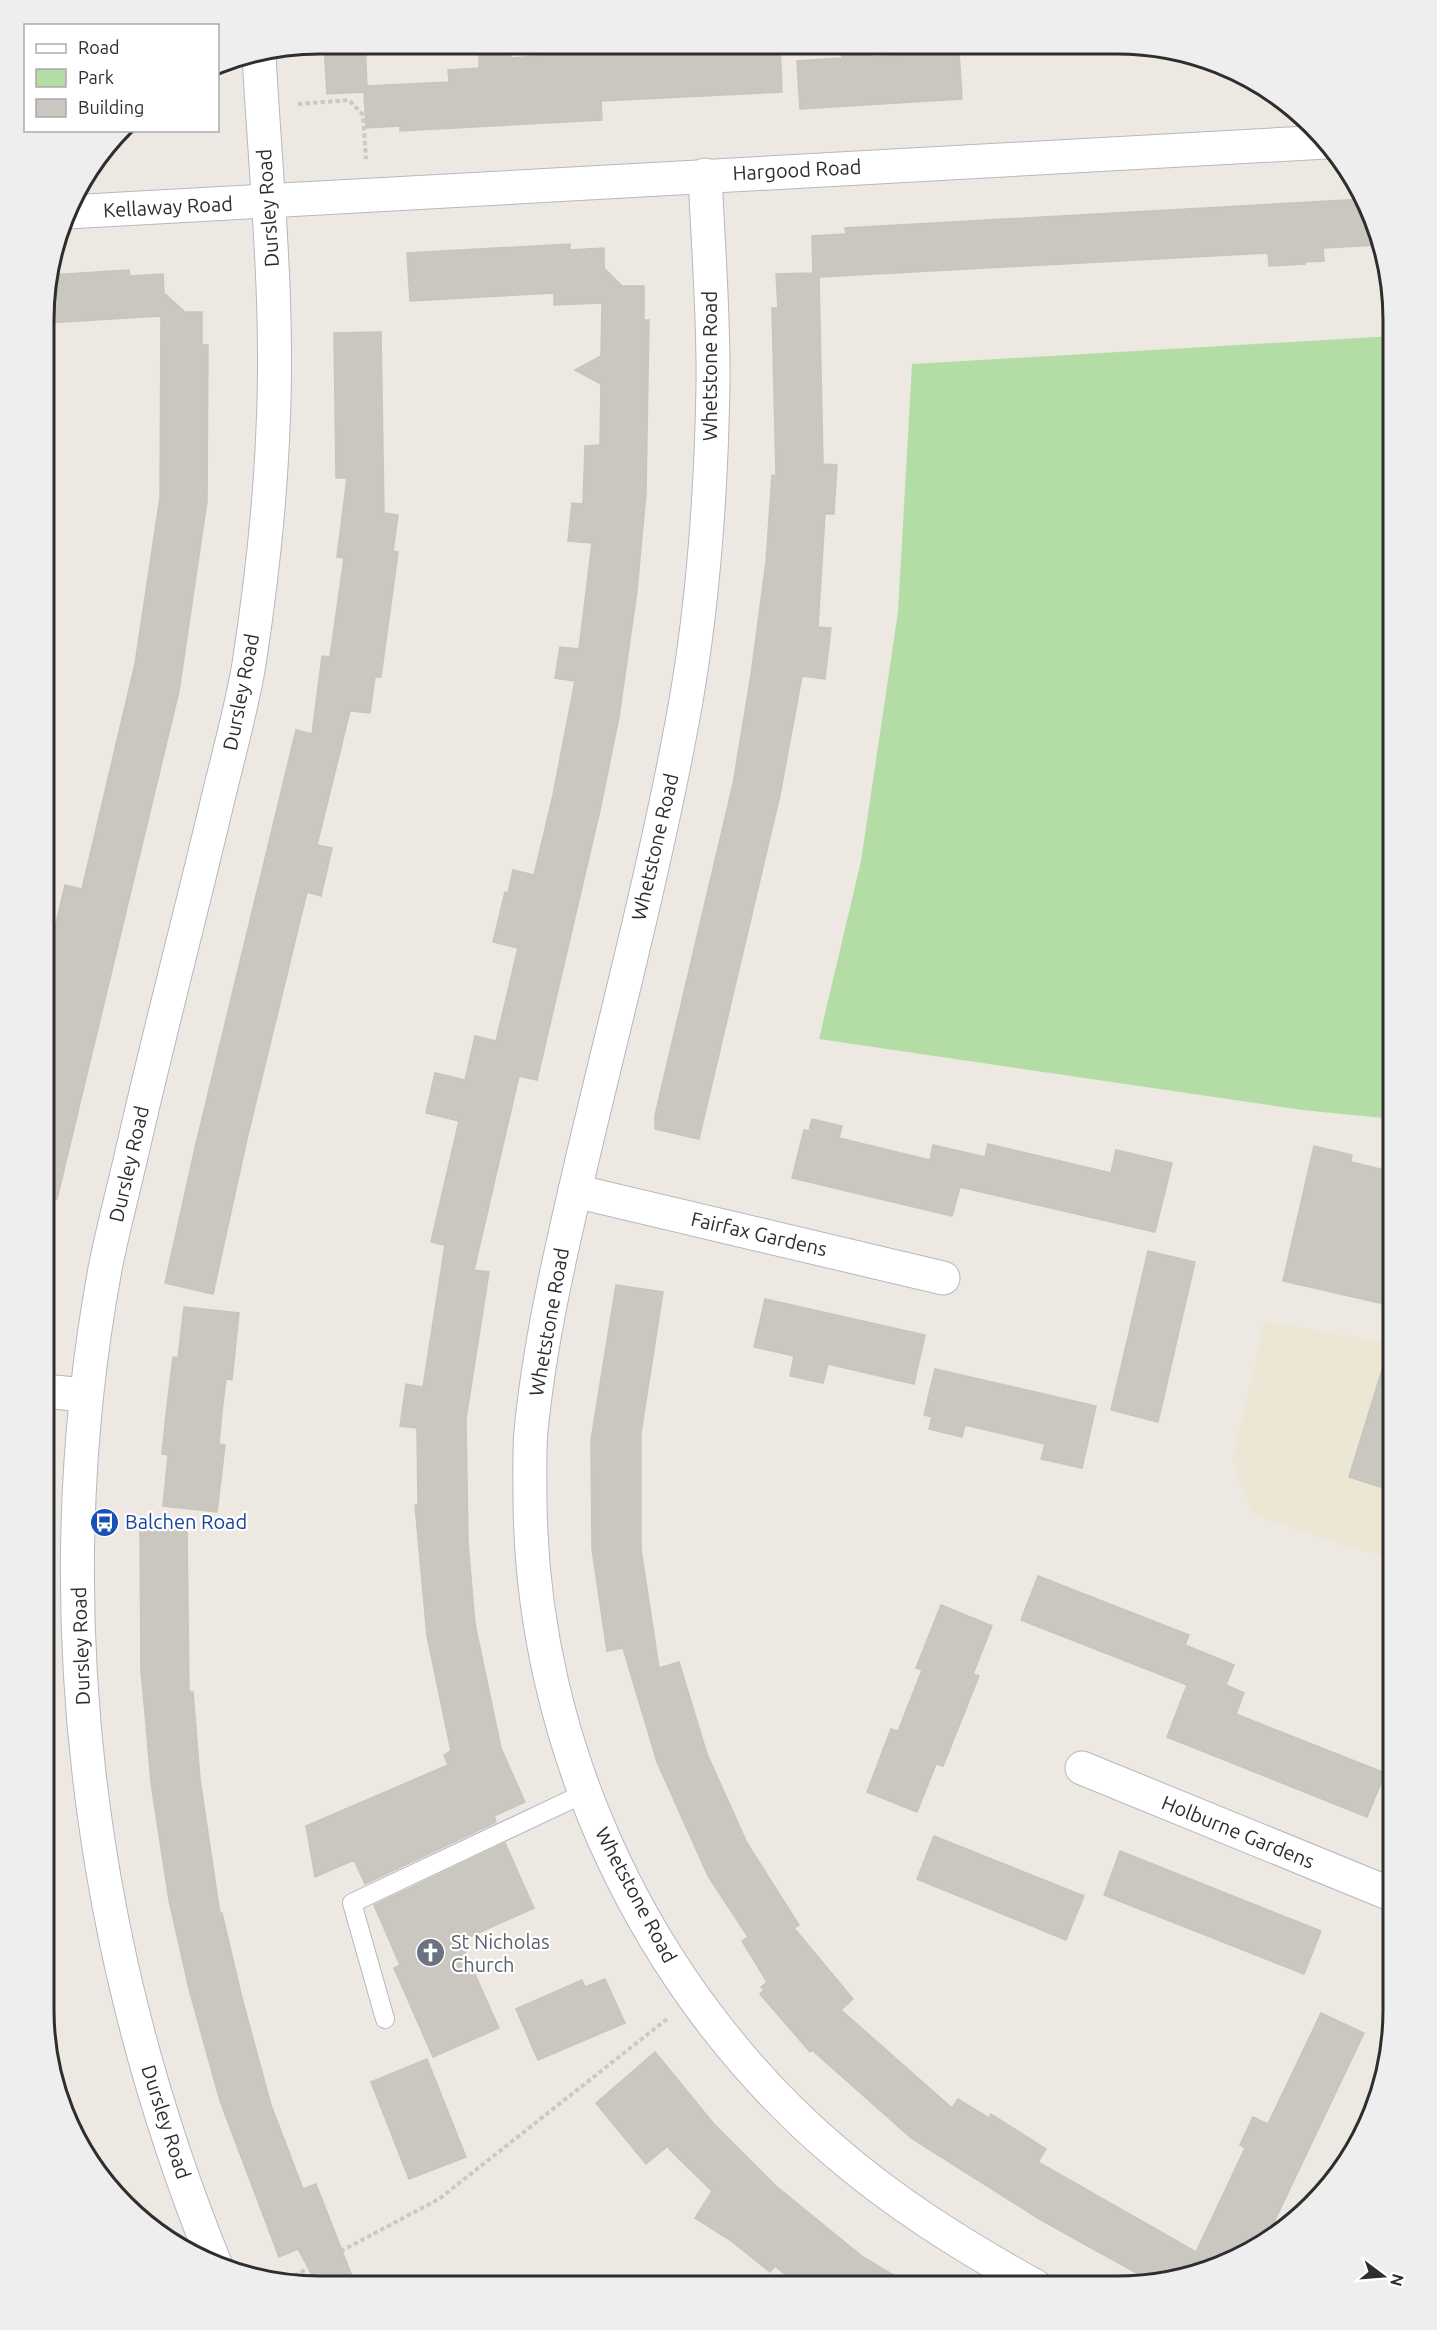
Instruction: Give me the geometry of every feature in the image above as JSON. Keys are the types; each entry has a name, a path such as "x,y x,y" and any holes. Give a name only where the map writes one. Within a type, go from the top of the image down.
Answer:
{"street":[{"name":"Dursley Road","path":"211,2253 149,2072 123,1976 103,1876 87,1765 78,1641 77,1518 85,1395 106,1266 248,671 265,550 273,425 273,275 259,61"},
{"name":"Hargood Road","path":"268,201 1309,136"},
{"name":"Whetstone Road","path":"705,175 713,381 709,498 699,610 683,719 668,793 541,1345 530,1439 531,1534 537,1611 554,1695 585,1793 614,1863 653,1936 693,1998 766,2085 830,2148 903,2206 982,2257 1017,2276"},
{"name":"Kellaway Road","path":"77,212 268,201"},
{"name":"Fairfax Gardens","path":"575,1191 943,1278"},
{"path":"54,1392 85,1395"},
{"name":"Holburne Gardens","path":"1082,1768 1383,1891"}],"lane":[{"path":"385,2019 352,1903 585,1793"}],"path":[{"path":"262,106 349,100 363,115 368,195"},
{"path":"297,2275 439,2199 693,1998"}],"shaded area":[{"path":"1265,1321 1383,1342 1383,1557 1253,1515 1232,1461"}],"green space":[{"path":"1383,337 1383,1118 1302,1110 819,1039 861,861 898,612 912,364"}],"building":[{"path":"325,54 365,54 367,86 449,82 448,70 479,68 479,54 510,54 511,58 563,54 780,54 782,92 601,101 602,120 400,131 400,126 366,128 364,92 327,94"},
{"path":"842,54 873,54 873,57 959,54 962,99 800,109 797,61 842,58"},
{"path":"1355,200 1372,245 1323,248 1324,261 1305,262 1305,264 1269,266 1268,253 819,277 823,464 837,465 834,514 825,514 818,627 831,628 825,679 802,676 780,795 699,1139 655,1129 655,1115 733,784 751,675 766,562 772,475 776,476 772,308 778,308 776,274 813,273 812,236 846,234 845,228"},
{"path":"570,244 570,250 604,248 604,268 622,286 644,286 644,320 649,320 646,493 637,591 619,717 600,810 537,1080 519,1076 474,1270 489,1272 466,1419 468,1543 475,1624 501,1748 525,1802 494,1816 496,1822 365,1884 354,1860 315,1877 306,1826 448,1765 444,1755 451,1751 427,1636 415,1505 418,1505 417,1428 400,1426 406,1384 423,1387 445,1245 431,1242 459,1121 426,1113 435,1073 465,1080 475,1036 496,1041 518,948 493,942 505,892 508,893 513,870 534,875 553,795 575,681 555,678 560,647 579,649 592,543 568,541 572,503 583,504 585,446 600,445 601,384 575,370 601,356 602,303 554,305 554,293 410,301 407,253"},
{"path":"129,270 130,276 163,274 164,293 185,312 202,312 202,345 208,345 207,501 179,691 57,1199 54,1199 54,932 65,885 82,889 135,664 160,497 161,316 54,323 58,274"},
{"path":"381,332 384,513 398,515 393,551 398,552 381,677 375,677 370,713 350,711 317,845 332,848 321,896 307,892 247,1139 213,1294 165,1283 195,1148 296,730 312,734 322,656 330,657 344,558 337,557 347,478 336,478 334,333"},
{"path":"812,1119 842,1126 839,1138 930,1160 933,1145 985,1157 988,1144 1111,1173 1116,1150 1172,1163 1155,1232 960,1187 952,1216 792,1178 804,1130 809,1131"},
{"path":"1314,1146 1352,1155 1351,1162 1383,1170 1383,1304 1283,1281"},
{"path":"1148,1251 1195,1262 1158,1422 1111,1410"},
{"path":"616,1285 663,1292 641,1433 641,1549 659,1668 679,1662 707,1754 747,1843 799,1925 794,1928 853,1999 841,2010 952,2108 958,2099 989,2118 991,2114 1046,2149 1038,2162 1196,2252 1245,2148 1240,2145 1253,2117 1268,2124 1321,2013 1364,2033 1272,2226 1235,2249 1203,2262 1169,2271 1140,2275 1041,2220 911,2138 812,2050 810,2052 760,1994 764,1990 761,1987 767,1982 742,1941 748,1937 708,1876 657,1762 623,1648 607,1651 592,1549 591,1440"},
{"path":"765,1299 925,1335 914,1384 828,1364 823,1383 790,1376 794,1356 754,1347"},
{"path":"184,1307 239,1313 232,1380 226,1379 222,1411 219,1444 225,1445 217,1512 163,1506 168,1455 162,1454 167,1406 173,1357 178,1358"},
{"path":"1383,1366 1383,1488 1349,1477"},
{"path":"935,1369 1096,1406 1082,1468 1041,1459 1045,1444 965,1425 962,1437 929,1429 932,1417 924,1415"},
{"path":"187,1529 189,1692 193,1692 200,1779 220,1914 222,1913 271,2105 303,2189 316,2184 352,2276 312,2276 298,2249 279,2257 220,2101 189,1989 169,1900 151,1783 141,1670 140,1530"},
{"path":"1038,1576 1189,1635 1185,1645 1234,1665 1226,1685 1244,1693 1236,1714 1383,1772 1383,1778 1367,1817 1167,1737 1187,1685 1021,1620"},
{"path":"941,1605 992,1626 973,1674 979,1676 943,1766 936,1764 917,1812 867,1792 891,1729 898,1731 922,1670 916,1668"},
{"path":"934,1836 1084,1896 1066,1940 917,1879"},
{"name":"St Nicholas Church","path":"505,1843 534,1908 460,1941 499,2028 433,2057 394,1968 400,1965 374,1905"},
{"path":"1120,1851 1321,1931 1304,1974 1104,1895"},
{"path":"605,1979 625,2023 538,2060 516,2009 582,1980 585,1987"},
{"path":"655,2052 714,2124 776,2186 863,2257 895,2276 787,2276 775,2266 770,2272 730,2240 695,2218 712,2191 668,2146 646,2164 596,2103"},
{"path":"427,2059 466,2157 409,2179 371,2082"}],"place":[{"name":"Balchen Road","path":"104,1522"},
{"name":"St Nicholas Church","path":"430,1953"}]}
